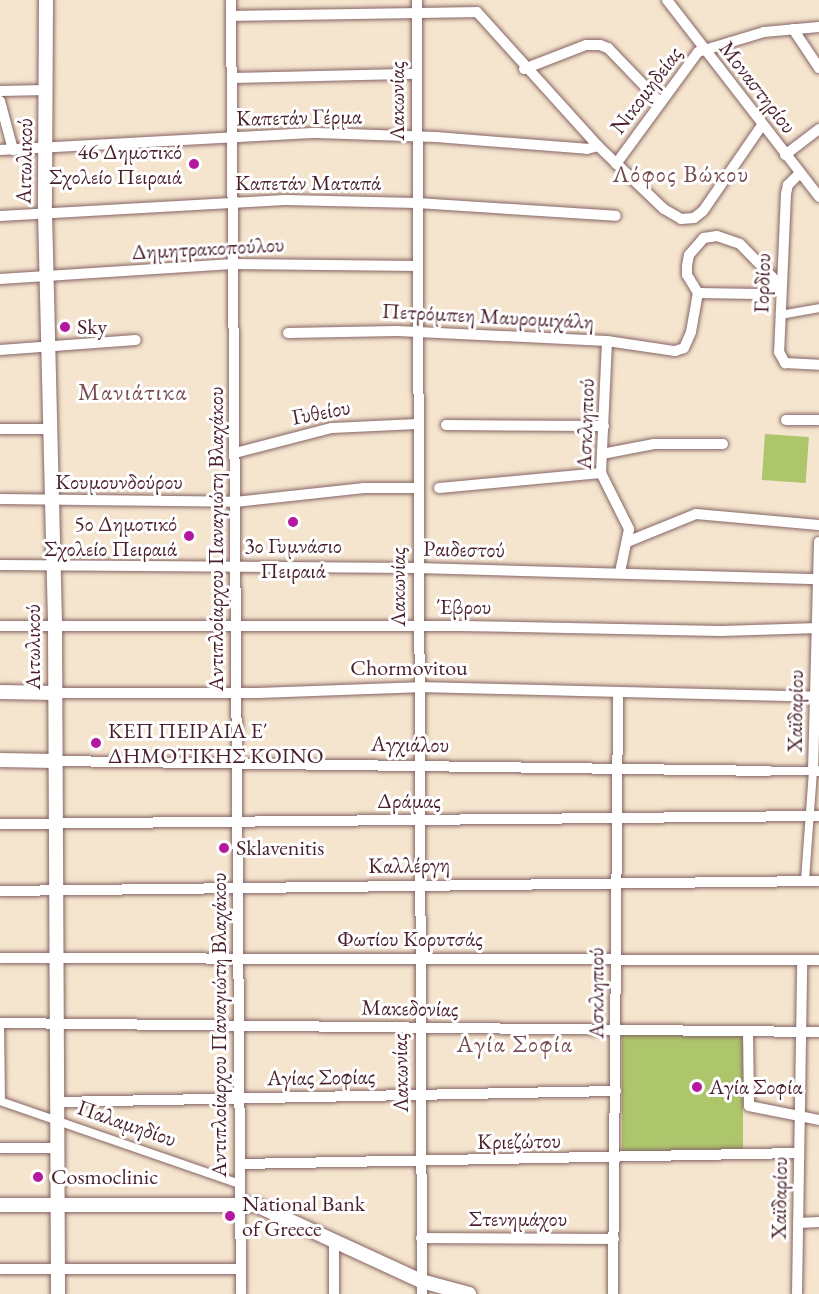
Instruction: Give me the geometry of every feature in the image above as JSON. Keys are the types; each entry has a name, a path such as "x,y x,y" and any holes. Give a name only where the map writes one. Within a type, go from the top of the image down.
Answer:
{"street":[{"name":"Αιτωλικού","path":"46,0 45,213 55,627 58,1294"},
{"name":"Αντιπλοίαρχου Παναγιώτη Βλαχάκου","path":"231,0 241,1294"},
{"name":"Μοναστηρίου","path":"668,0 703,49 819,197"},
{"path":"232,16 417,5 477,12 525,69 616,164 672,215 687,220 703,211 762,125"},
{"name":"Λακωνίας","path":"417,5 421,1288"},
{"name":"Νικομηδείας","path":"616,164 690,61 703,49 793,29 819,27"},
{"path":"793,29 819,68"},
{"path":"525,69 586,45 608,48 661,103"},
{"path":"233,78 416,74"},
{"path":"0,91 46,90"},
{"path":"0,101 13,150"},
{"path":"785,155 819,129"},
{"name":"Καπετάν Γέρμα","path":"0,150 317,133 436,137 586,149 598,146"},
{"name":"Γορδίου","path":"799,174 788,185 786,194 780,285 779,352 785,363 819,365"},
{"name":"Καπετάν Ματαπά","path":"0,216 232,203 417,203 616,216"},
{"path":"694,218 704,238"},
{"path":"717,236 740,244 780,285 759,294 698,293 687,275 689,255 704,238 717,236"},
{"name":"Δημητρακοπούλου","path":"0,279 233,264 418,266"},
{"name":"Πετρόμπεη Μαυρομιχάλη","path":"288,333 417,332 607,341 675,351 684,348 698,293"},
{"path":"780,315 819,308"},
{"path":"0,350 136,340"},
{"name":"Ασκληπιού","path":"607,341 601,473 627,521 627,542 620,572"},
{"path":"786,420 819,420"},
{"name":"Γυθείου","path":"234,453 332,428 417,424"},
{"path":"446,425 604,426"},
{"path":"0,429 51,429"},
{"path":"602,454 654,444 723,444"},
{"path":"439,488 601,473"},
{"name":"Κουμουνδούρου","path":"0,499 235,502 364,488 417,488"},
{"path":"627,542 696,514 819,525"},
{"name":"Χαϊδαρίου","path":"805,881 814,817 816,771 819,542"},
{"name":"Ραιδεστού","path":"0,565 417,568 818,579"},
{"name":"Έβρου","path":"0,626 236,628 418,626 721,631 818,628"},
{"name":"Chormovitou","path":"0,692 237,693 418,687 817,697"},
{"name":"Ασκληπιού","path":"613,1294 618,1091 616,884 618,692"},
{"name":"Αγχιάλου","path":"0,760 816,771"},
{"name":"Δράμας","path":"0,824 617,821 814,817"},
{"name":"Καλλέργη","path":"0,891 238,890 418,883 616,884 819,881"},
{"name":"Φωτίου Κορυτσάς","path":"0,958 819,960"},
{"name":"Χαϊδαρίου","path":"797,1294 802,960"},
{"path":"0,1023 0,1101"},
{"name":"Μακεδονίας","path":"0,1023 819,1032"},
{"path":"748,1031 749,1106 819,1120"},
{"name":"Αγίας Σοφίας","path":"57,1102 618,1091"},
{"name":"Παλαμηδίου","path":"0,1101 240,1184"},
{"path":"0,1148 57,1148"},
{"name":"Κριεζώτου","path":"240,1164 615,1159 799,1153"},
{"path":"0,1205 240,1203 284,1215 421,1288 469,1294"},
{"path":"798,1223 819,1222"},
{"name":"Στενημάχου","path":"422,1238 614,1239"},
{"path":"334,1240 334,1294"},
{"path":"0,1269 240,1269"}],"green space":[{"path":"765,434 809,437 806,483 762,480"},
{"path":"622,1032 743,1032 743,1151 622,1151"}],"place":[{"name":"46 Δημοτικό Σχολείο Πειραιά","path":"194,164"},
{"name":"Sky","path":"65,327"},
{"name":"3ο Γυμνάσιο Πειραιά","path":"293,522"},
{"name":"5ο Δημοτικό Σχολείο Πειραιά","path":"189,536"},
{"name":"ΚΕΠ ΠΕΙΡΑΙΑ Ε΄ ΔΗΜΟΤΙΚΗΣ ΚΟΙΝΟ","path":"96,743"},
{"name":"Sklavenitis","path":"224,848"},
{"name":"Αγία Σοφία","path":"697,1087"},
{"name":"Cosmoclinic","path":"38,1177"},
{"name":"National Bank of Greece","path":"230,1216"}],"district":[{"name":"Λόφος Βώκου","path":"681,174"},
{"name":"Μανιάτικα","path":"133,392"},
{"name":"Αγία Σοφία","path":"515,1044"}]}
